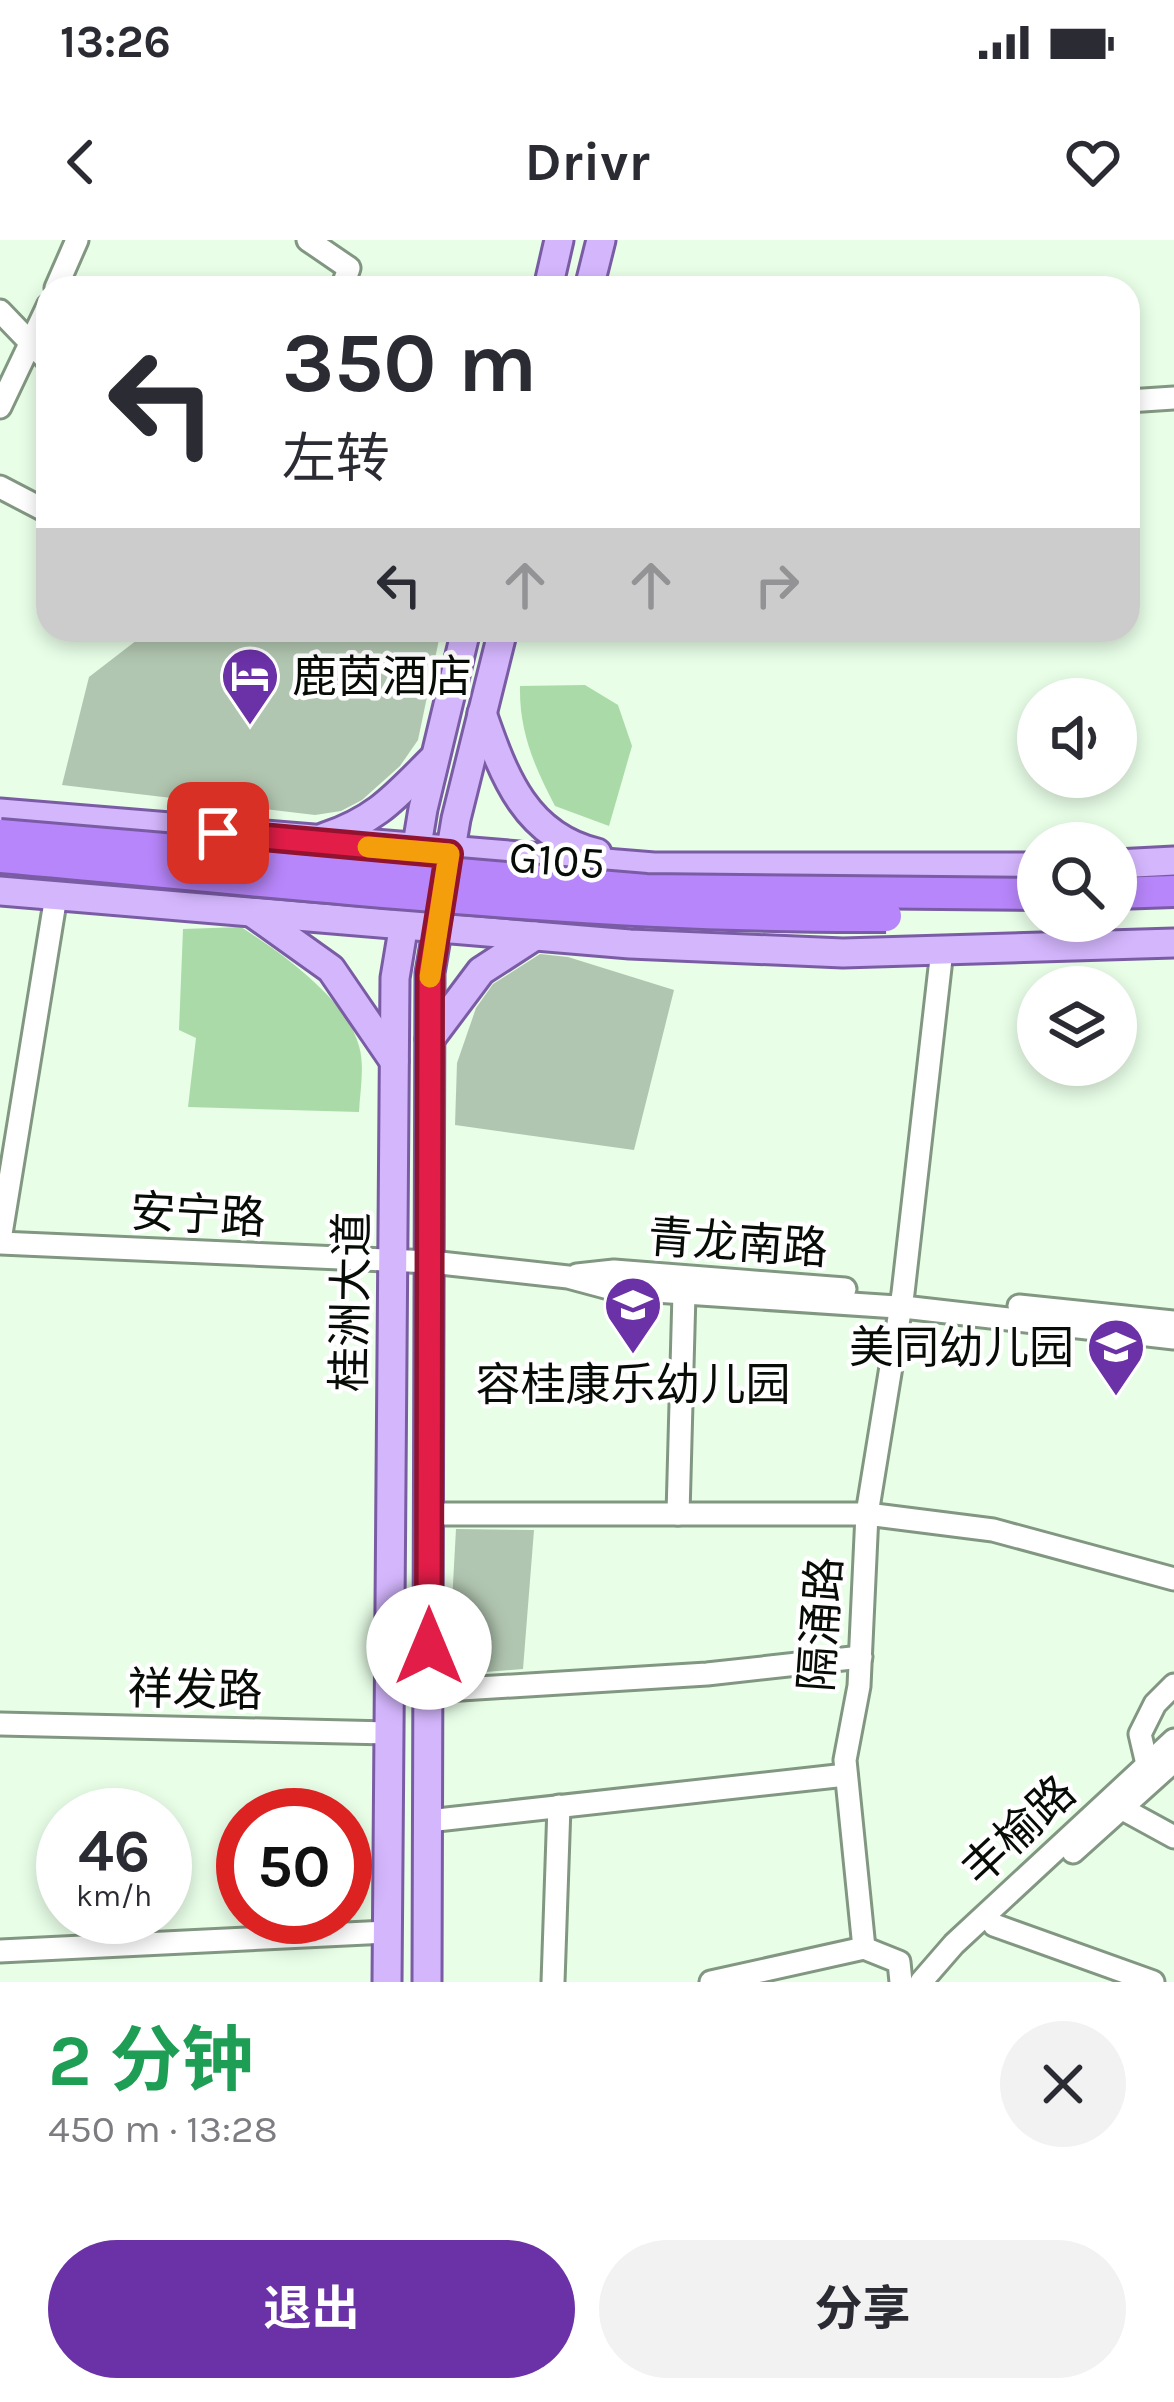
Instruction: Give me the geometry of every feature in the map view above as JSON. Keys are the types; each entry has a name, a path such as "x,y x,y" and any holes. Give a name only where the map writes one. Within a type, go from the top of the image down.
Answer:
{"highway":[{"name":"G105","path":"0,835 646,890 1017,894"},
{"name":"G105","path":"0,857 583,907 837,916 1017,915"},
{"path":"1137,892 1174,891"},
{"path":"1137,912 1174,911"}],"main road":[{"path":"551,276 559,240"},
{"path":"593,276 602,240"},
{"name":"桂洲大道","path":"387,1982 395,978 435,757 463,642"},
{"name":"桂洲大道","path":"427,1982 430,973 449,854 500,642"},
{"path":"482,713 513,792 541,828 572,847 654,867"},
{"path":"308,841 361,825 381,812 435,757"},
{"path":"0,813 449,854 654,867 1017,867"},
{"path":"308,841 320,853 332,881 325,903 308,916"},
{"path":"1137,863 1174,861"},
{"path":"589,863 575,877 565,907 570,921 592,941"},
{"path":"0,891 592,941 843,953 1174,943"},
{"path":"250,911 331,970 394,1060"},
{"path":"430,1039 481,971 535,936"}],"street":[{"path":"61,276 77,240"},
{"path":"308,240 349,268 346,276"},
{"path":"0,311 36,345"},
{"path":"0,407 36,334"},
{"path":"1140,400 1174,398"},
{"path":"0,487 36,506"},
{"path":"0,1241 56,896"},
{"name":"隔涌路","path":"864,1948 846,1774 861,1658 867,1514 902,1300 942,950"},
{"name":"安宁路","path":"0,1241 392,1263"},
{"name":"青龙南路","path":"392,1263 431,1262 568,1276 609,1288 902,1300"},
{"name":"青龙南路","path":"568,1276 614,1271 902,1300"},
{"path":"678,1514 684,1293"},
{"path":"902,1300 1174,1322"},
{"path":"902,1300 1174,1338"},
{"path":"430,1514 867,1514 994,1530 1174,1580"},
{"path":"429,1691 707,1674 861,1658"},
{"path":"1147,1765 1139,1734 1155,1703 1174,1685"},
{"name":"祥发路","path":"0,1724 388,1733"},
{"name":"丰榆路","path":"921,1982 954,1943 1174,1740"},
{"name":"丰榆路","path":"940,1982 994,1925 1174,1761"},
{"path":"428,1820 846,1774"},
{"path":"553,1982 559,1806"},
{"path":"1121,1808 1174,1837"},
{"path":"994,1925 1153,1982"},
{"path":"0,1952 387,1932"},
{"path":"711,1982 864,1948 898,1962 901,1982"}],"green space":[{"path":"585,685 618,705 632,746 609,826 555,806 534,762 522,718 520,686"},
{"path":"241,927 310,978 352,1028 362,1062 359,1112 188,1107 196,1038 179,1030 183,929"}],"building":[{"name":"鹿茵酒店","path":"134,642 438,642 418,740 400,766 362,800 341,811 315,815 62,785 89,677"},
{"path":"540,954 568,957 674,990 634,1150 455,1125 457,1063 476,1008 493,984"},
{"path":"456,1529 534,1530 523,1669 448,1675"}],"slow traffic":[{"path":"368,847 449,854 430,977"}],"place":[{"name":"鹿茵酒店","path":"250,727"},
{"name":"容桂康乐幼儿园","path":"633,1356"},
{"name":"美同幼儿园","path":"1116,1398"}],"route":[{"path":"218,833 449,854 430,973 429,1647"}]}
